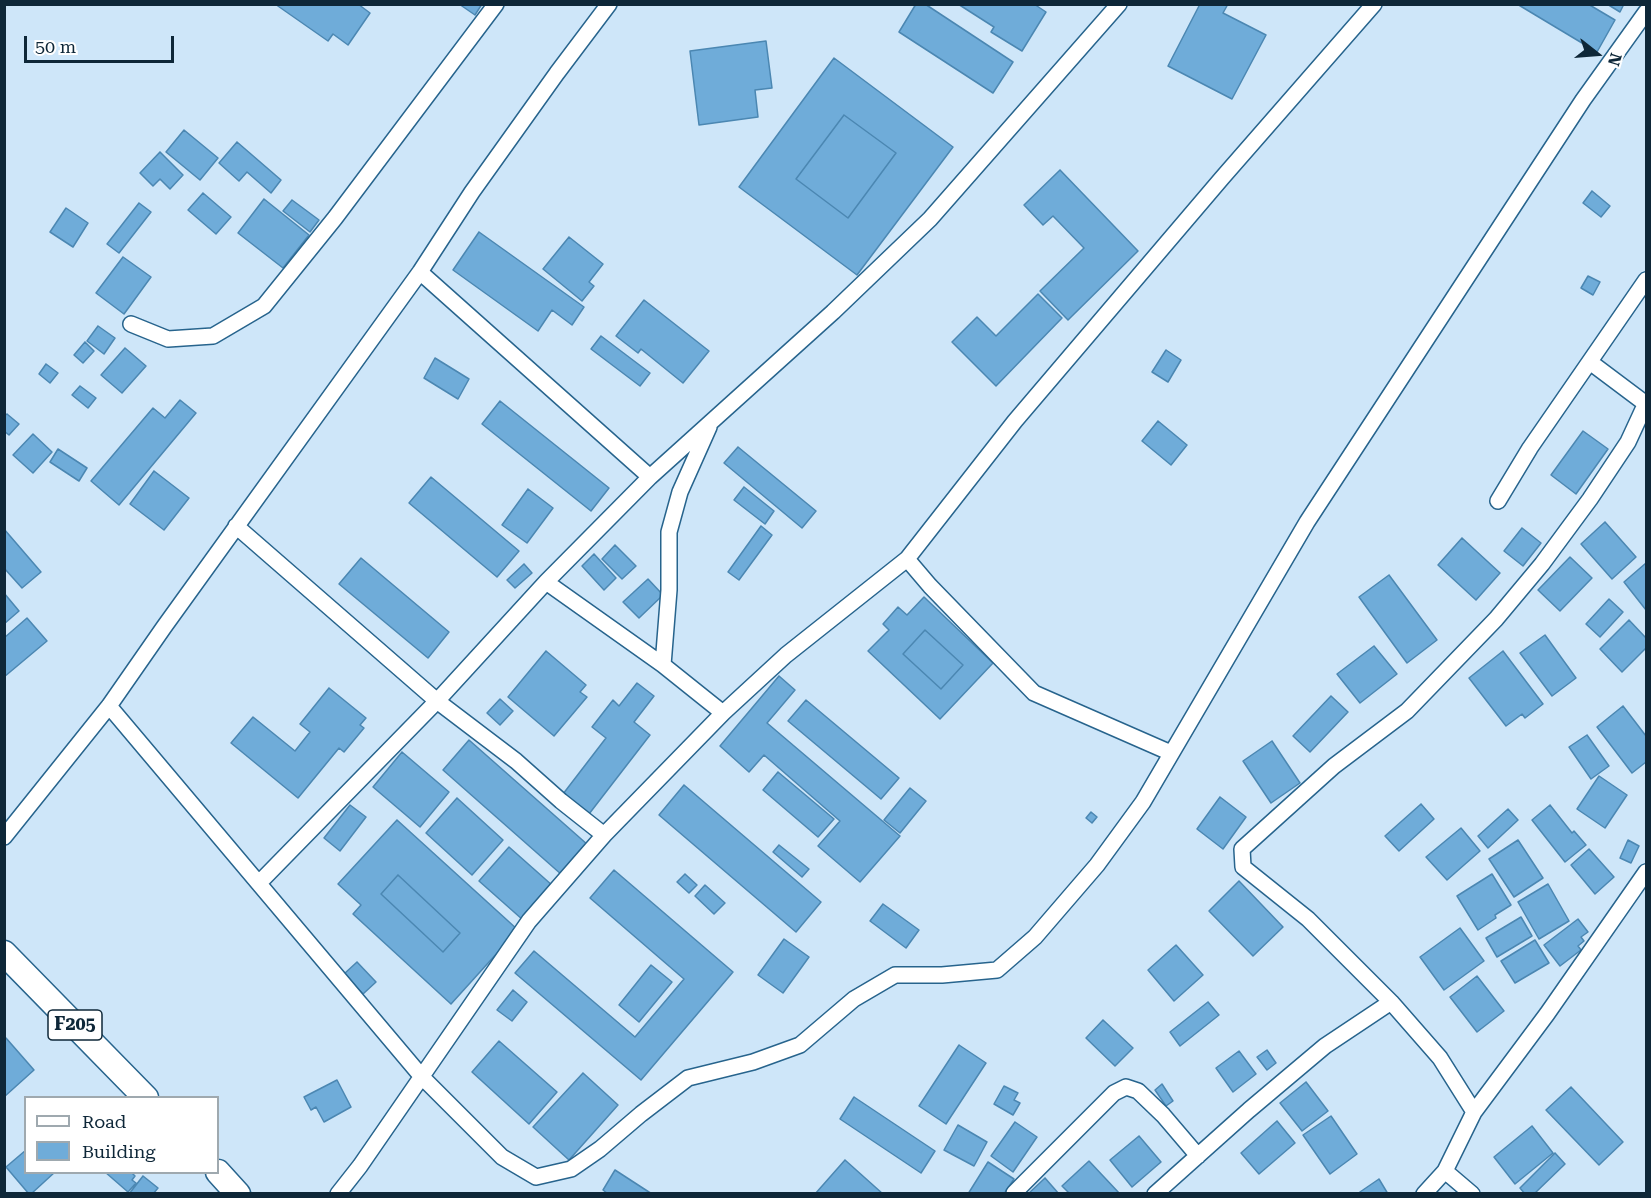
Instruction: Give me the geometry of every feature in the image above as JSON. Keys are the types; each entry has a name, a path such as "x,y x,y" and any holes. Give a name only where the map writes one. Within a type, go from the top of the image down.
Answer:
{"main road":[{"name":"F205","path":"4,953 144,1096"},
{"path":"219,1173 238,1194"}],"street":[{"path":"131,324 168,339 213,336 264,306 342,209 496,4"},
{"path":"4,837 109,706 420,272 524,118 609,4"},
{"path":"259,883 437,701 546,582 650,477 833,312 930,219 1119,4"},
{"path":"338,1194 360,1166 529,921 604,835 723,713 786,654 907,559 1015,421 1374,4"},
{"path":"109,706 422,1077 502,1158 536,1177 571,1169 600,1149 641,1113 688,1078 753,1062 800,1045 854,999 895,975 942,975 997,970 1035,937 1097,866 1143,802 1307,522 1583,100 1647,12"},
{"path":"420,272 650,477"},
{"path":"1498,501 1530,448 1647,280"},
{"path":"1474,1112 1440,1059 1390,1002 1308,919 1243,867 1242,849 1334,766 1407,711 1496,619 1542,564 1590,499 1628,442 1646,404 1590,362"},
{"path":"663,665 669,590 669,532 688,472 712,419"},
{"path":"236,526 437,701 516,761 604,835"},
{"path":"907,559 1034,693 1172,753"},
{"path":"546,582 663,665 723,713"},
{"path":"1424,1194 1445,1171 1474,1112 1547,1014 1647,872"},
{"path":"1155,1194 1325,1046 1390,1002"},
{"path":"1014,1193 1114,1093 1126,1087 1138,1092 1154,1107 1198,1156"},
{"path":"1445,1171 1472,1194"}],"building":[{"path":"275,4 358,4 370,13 348,45 333,34 328,41"},
{"path":"459,4 482,4 475,15"},
{"path":"916,4 925,4 1013,62 993,93 899,32"},
{"path":"958,4 1034,4 1046,12 1022,51 991,32 994,27"},
{"path":"1200,4 1228,4 1223,13 1266,35 1232,99 1168,66"},
{"path":"1517,4 1588,4 1615,20 1597,52"},
{"path":"1607,4 1624,4 1620,12"},
{"path":"766,41 772,88 755,90 758,117 699,125 690,51"},
{"path":"834,58 953,147 857,275 739,187","holes":["844,115 896,153 848,218 796,179"]},
{"path":"844,115 896,153 848,218 796,179"},
{"path":"184,130 218,158 200,180 166,152"},
{"path":"237,142 281,180 271,193 247,172 239,181 219,163"},
{"path":"160,152 183,175 170,189 160,179 153,186 140,173"},
{"path":"1060,170 1138,251 1068,320 1040,291 1084,248 1053,216 1043,225 1024,205"},
{"path":"1592,191 1610,206 1601,217 1583,203"},
{"path":"203,193 231,217 216,234 188,210"},
{"path":"264,199 309,235 283,268 238,233"},
{"path":"292,200 319,220 310,232 283,211"},
{"path":"139,203 151,212 119,253 107,244"},
{"path":"66,208 88,223 73,247 50,232"},
{"path":"479,232 584,307 572,325 552,310 538,331 453,270"},
{"path":"569,237 603,264 589,282 594,286 582,301 543,269"},
{"path":"123,257 151,277 124,314 96,293"},
{"path":"1588,276 1600,282 1593,295 1581,288"},
{"path":"1038,294 1062,318 996,386 952,342 977,317 996,336"},
{"path":"644,300 709,351 683,383 641,349 638,353 616,336"},
{"path":"98,326 115,338 104,354 87,341"},
{"path":"601,336 650,373 640,386 591,349"},
{"path":"85,342 94,351 83,363 74,355"},
{"path":"125,348 146,366 122,393 101,375"},
{"path":"1166,350 1181,360 1168,382 1152,372"},
{"path":"435,358 469,379 458,399 424,378"},
{"path":"46,364 58,373 50,383 39,374"},
{"path":"80,386 96,398 88,408 72,395"},
{"path":"180,400 196,413 119,505 91,481 153,408 165,418"},
{"path":"500,401 609,488 591,511 482,424"},
{"path":"7,414 19,424 9,435 4,431 4,416"},
{"path":"1158,421 1187,445 1171,465 1142,441"},
{"path":"1583,431 1608,449 1576,494 1551,475"},
{"path":"33,434 52,452 33,473 13,455"},
{"path":"738,447 816,511 802,528 724,463"},
{"path":"58,449 87,468 79,481 50,462"},
{"path":"154,471 189,498 164,530 130,504"},
{"path":"431,477 519,551 497,577 409,503"},
{"path":"744,487 774,511 765,524 734,500"},
{"path":"528,489 553,508 527,543 502,525"},
{"path":"1605,522 1636,557 1612,579 1581,544"},
{"path":"761,526 772,535 739,580 728,572"},
{"path":"1522,528 1541,543 1523,566 1504,551"},
{"path":"4,529 41,572 22,588 4,568"},
{"path":"1462,538 1500,573 1476,600 1438,565"},
{"path":"615,545 636,566 622,579 602,559"},
{"path":"594,554 616,578 604,590 582,566"},
{"path":"1570,557 1592,578 1560,611 1538,590"},
{"path":"361,558 449,632 428,658 339,584"},
{"path":"1646,563 1646,610 1624,582"},
{"path":"524,564 532,573 515,588 507,580"},
{"path":"1389,575 1437,640 1407,663 1359,597"},
{"path":"648,579 663,595 639,618 623,602"},
{"path":"4,593 19,611 4,624"},
{"path":"924,597 993,663 940,719 868,651 889,630 883,624 898,607 907,615","holes":["925,630 963,665 941,689 903,654"]},
{"path":"1609,599 1623,612 1600,637 1586,624"},
{"path":"27,618 47,641 4,677 4,638"},
{"path":"1629,620 1646,638 1646,648 1622,672 1600,649"},
{"path":"925,630 963,665 941,689 903,654"},
{"path":"1545,635 1576,678 1552,696 1520,653"},
{"path":"1374,646 1397,674 1360,703 1337,674"},
{"path":"546,651 586,685 580,692 587,697 554,736 508,697"},
{"path":"1503,651 1543,704 1525,718 1522,714 1506,726 1469,678"},
{"path":"779,676 795,690 767,723 900,836 860,882 818,846 840,821 764,755 749,772 720,746"},
{"path":"637,683 654,696 634,722 650,735 589,814 563,794 606,738 592,727 613,700 619,706"},
{"path":"329,688 366,718 360,725 364,728 344,752 339,748 298,798 231,743 253,717 295,751 310,732 300,724"},
{"path":"1331,696 1348,712 1310,752 1293,736"},
{"path":"500,699 513,711 500,725 487,713"},
{"path":"806,700 899,778 881,799 788,721"},
{"path":"1623,706 1646,736 1646,762 1632,773 1597,727"},
{"path":"1587,735 1609,766 1591,779 1569,747"},
{"path":"469,740 588,845 562,875 443,770"},
{"path":"1272,741 1300,783 1271,803 1243,761"},
{"path":"402,752 449,792 420,827 373,787"},
{"path":"778,772 834,819 818,837 763,790"},
{"path":"1599,776 1627,795 1605,828 1577,809"},
{"path":"684,785 821,902 796,932 659,815"},
{"path":"910,788 926,801 900,833 884,820"},
{"path":"1220,797 1246,817 1223,849 1197,829"},
{"path":"457,798 503,840 472,875 426,833"},
{"path":"1421,804 1434,819 1399,851 1385,836"},
{"path":"350,805 366,817 340,851 324,838"},
{"path":"1550,805 1572,833 1574,831 1586,845 1565,862 1532,820"},
{"path":"1508,809 1518,820 1488,848 1478,836"},
{"path":"1091,812 1097,817 1092,823 1086,818"},
{"path":"397,820 518,930 451,1004 353,914 361,905 338,884","holes":["398,875 460,933 443,952 381,894"]},
{"path":"1461,828 1480,851 1447,880 1426,857"},
{"path":"1518,840 1543,878 1514,897 1489,859"},
{"path":"1628,840 1639,846 1631,863 1620,858"},
{"path":"779,845 809,869 802,877 773,852"},
{"path":"509,847 553,886 523,920 479,881"},
{"path":"1589,849 1614,877 1595,894 1571,865"},
{"path":"614,870 733,972 641,1080 515,973 534,951 635,1037 684,979 590,898"},
{"path":"685,874 697,885 689,893 677,882"},
{"path":"1492,874 1511,905 1478,930 1457,896"},
{"path":"398,875 460,933 443,952 381,894"},
{"path":"1239,881 1283,927 1253,956 1209,911"},
{"path":"1548,884 1569,921 1539,939 1518,902"},
{"path":"705,885 725,903 714,914 695,896"},
{"path":"883,904 919,930 906,948 870,921"},
{"path":"1521,917 1532,936 1497,957 1486,938"},
{"path":"1578,919 1588,932 1581,937 1584,941 1578,946 1581,950 1560,966 1544,945"},
{"path":"1460,928 1484,961 1444,990 1420,957"},
{"path":"784,939 809,957 783,993 758,975"},
{"path":"1535,940 1549,963 1515,983 1501,961"},
{"path":"1176,945 1203,975 1174,1001 1148,970"},
{"path":"357,962 376,982 363,994 344,974"},
{"path":"651,965 672,982 639,1022 619,1005"},
{"path":"1477,976 1504,1011 1477,1032 1450,997"},
{"path":"513,990 527,1002 512,1021 497,1010"},
{"path":"1208,1002 1219,1015 1180,1046 1170,1032"},
{"path":"1103,1020 1133,1048 1115,1066 1086,1038"},
{"path":"6,1038 34,1070 4,1097 4,1039"},
{"path":"499,1041 557,1092 529,1124 472,1072"},
{"path":"959,1045 986,1063 946,1124 919,1106"},
{"path":"1267,1050 1276,1063 1267,1070 1257,1057"},
{"path":"1239,1051 1256,1074 1233,1092 1216,1068"},
{"path":"583,1073 618,1105 569,1160 533,1127"},
{"path":"337,1080 351,1107 324,1122 316,1107 311,1110 304,1097"},
{"path":"1306,1082 1328,1111 1302,1131 1280,1103"},
{"path":"1162,1084 1173,1101 1166,1106 1155,1090"},
{"path":"1004,1086 1018,1093 1014,1100 1020,1103 1013,1115 994,1104"},
{"path":"1571,1087 1623,1142 1599,1165 1546,1110"},
{"path":"854,1097 935,1151 921,1173 840,1119"},
{"path":"1331,1116 1357,1154 1330,1174 1303,1135"},
{"path":"1277,1121 1295,1143 1259,1174 1241,1153"},
{"path":"1015,1122 1037,1137 1013,1172 991,1156"},
{"path":"958,1125 987,1142 974,1166 944,1150"},
{"path":"1532,1126 1553,1153 1515,1184 1494,1157"},
{"path":"1139,1136 1161,1162 1132,1187 1110,1160"},
{"path":"24,1152 24,1174 53,1174 29,1194 6,1167"},
{"path":"1555,1153 1565,1164 1534,1194 1525,1194 1520,1188"},
{"path":"845,1160 883,1194 815,1194"},
{"path":"1089,1161 1120,1194 1070,1194 1062,1186"},
{"path":"988,1162 1014,1179 1004,1194 968,1194"},
{"path":"615,1170 652,1194 608,1194 603,1190"},
{"path":"107,1174 133,1174 135,1176 132,1180 136,1183 128,1192"},
{"path":"143,1176 158,1188 153,1194 129,1194"},
{"path":"1045,1178 1059,1194 1028,1194"},
{"path":"1379,1179 1388,1194 1357,1194"}]}
